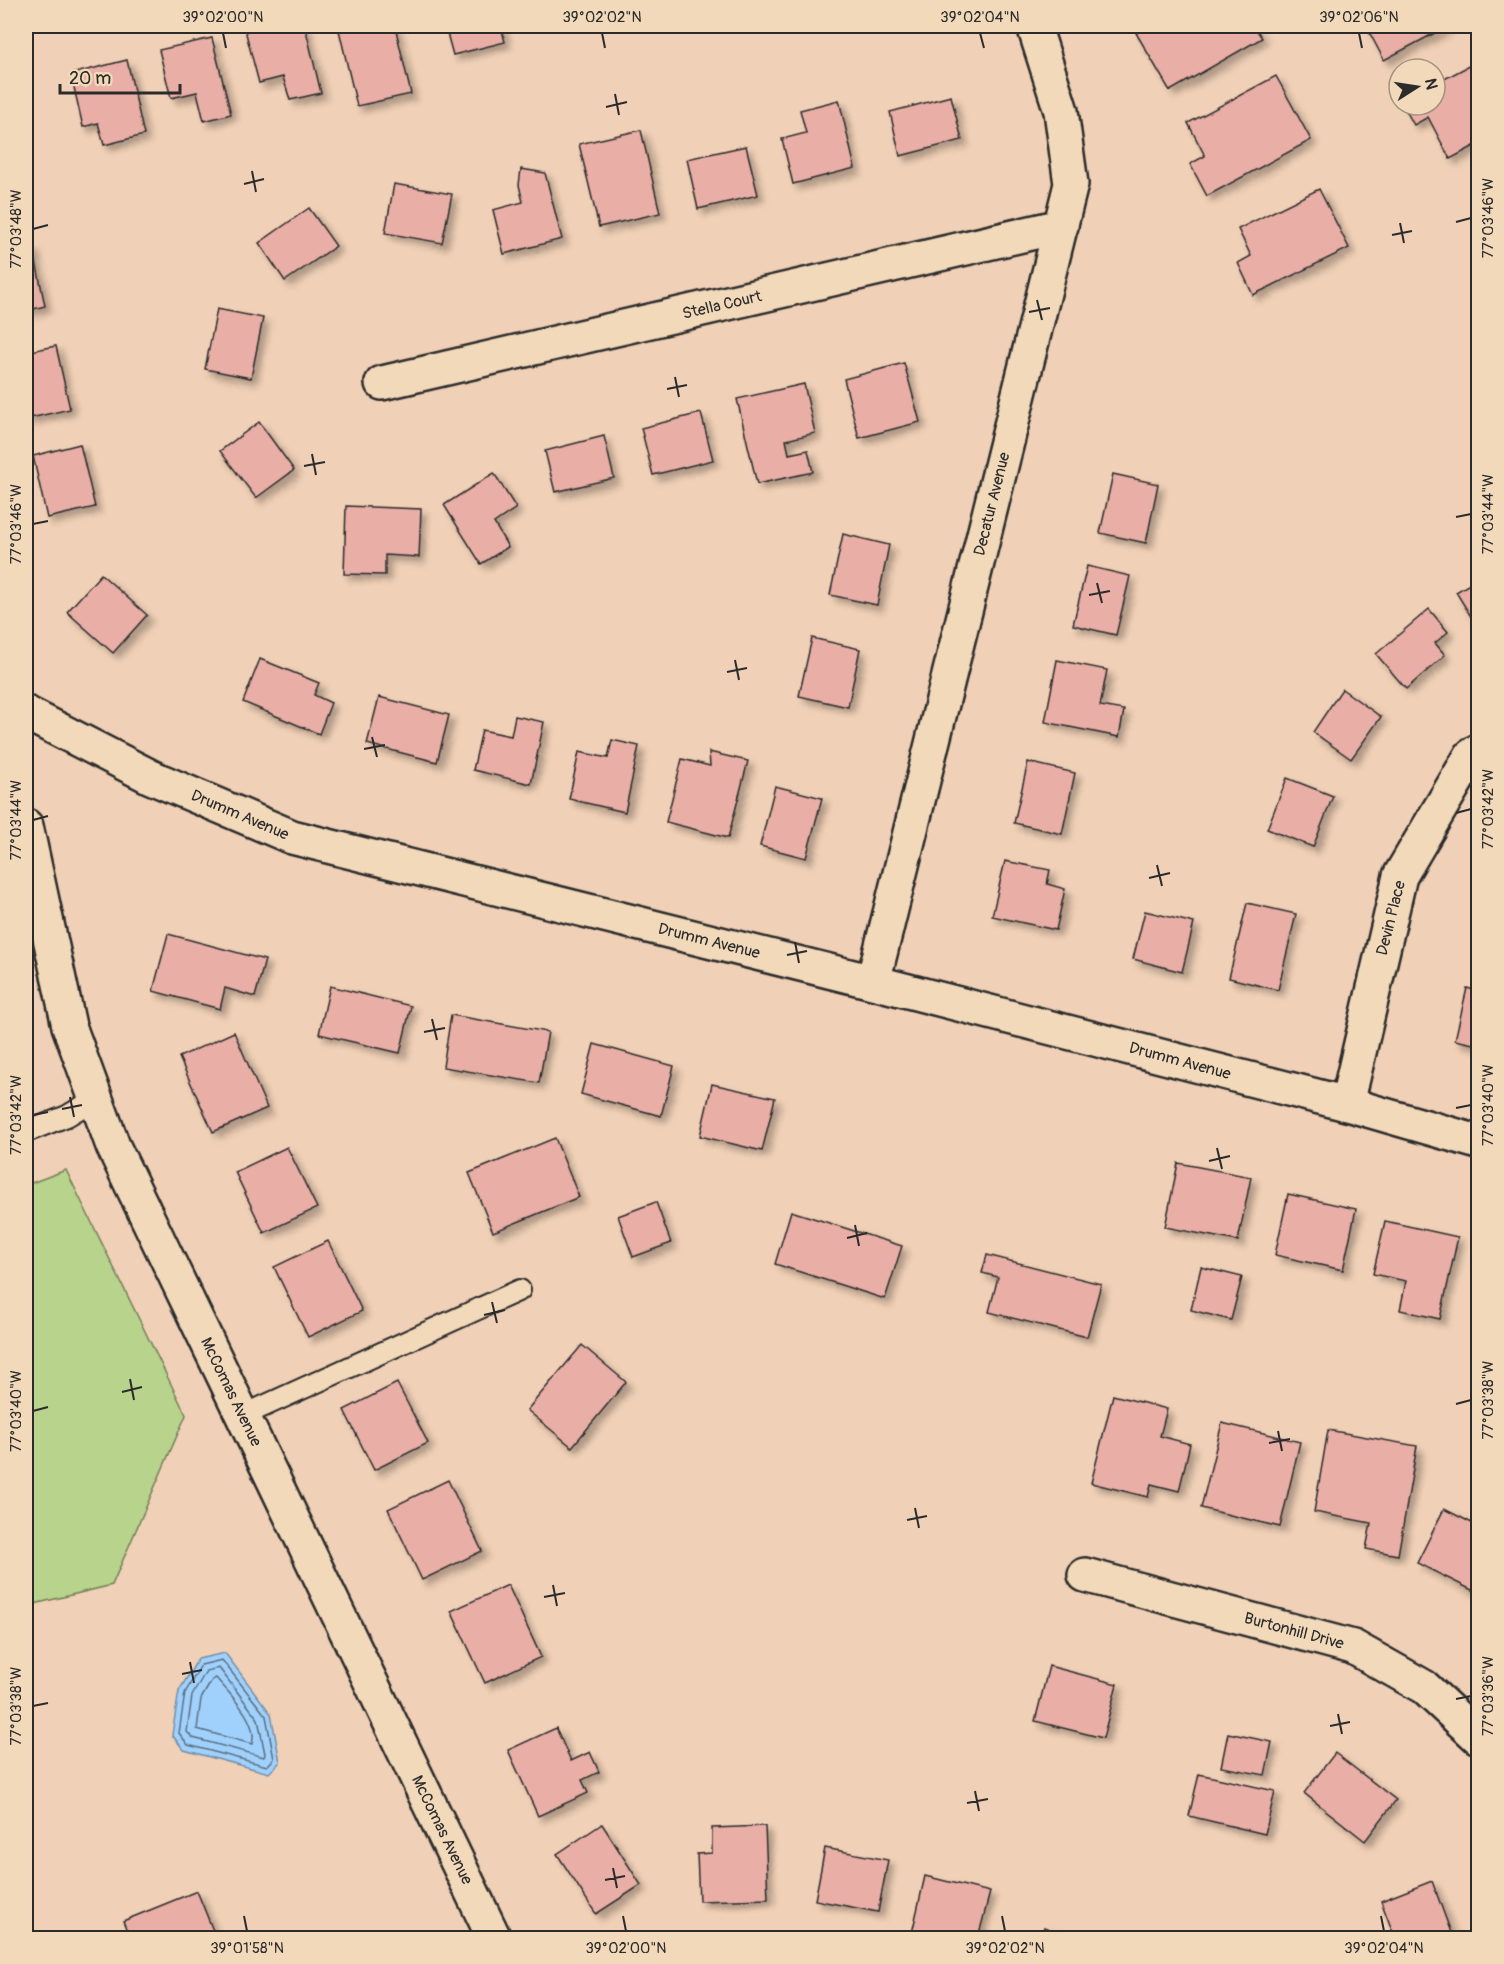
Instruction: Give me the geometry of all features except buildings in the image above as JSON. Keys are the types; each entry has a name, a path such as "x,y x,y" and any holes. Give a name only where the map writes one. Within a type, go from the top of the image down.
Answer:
{"street":[{"name":"Decatur Avenue","path":"873,982 1071,184 1061,111 1034,26"},
{"name":"Stella Court","path":"382,383 1061,226"},
{"name":"Drumm Avenue","path":"26,713 152,777 292,837 873,982 1347,1104 1479,1142"},
{"name":"Devin Place","path":"1347,1104 1400,876 1471,756 1479,751"},
{"name":"McComas Avenue","path":"26,826 69,1026 113,1146 494,1938"},
{"name":"Burtonhill Drive","path":"1085,1575 1353,1647 1424,1687 1479,1737"}],"lane":[{"path":"26,1132 67,1116 95,1099"},
{"path":"242,1416 520,1290"}],"green space":[{"path":"66,1170 186,1415 112,1585 26,1606 26,1185"}],"water":[{"path":"225,1653 271,1714 280,1762 269,1773 184,1750 172,1735 179,1691 198,1659"}]}
